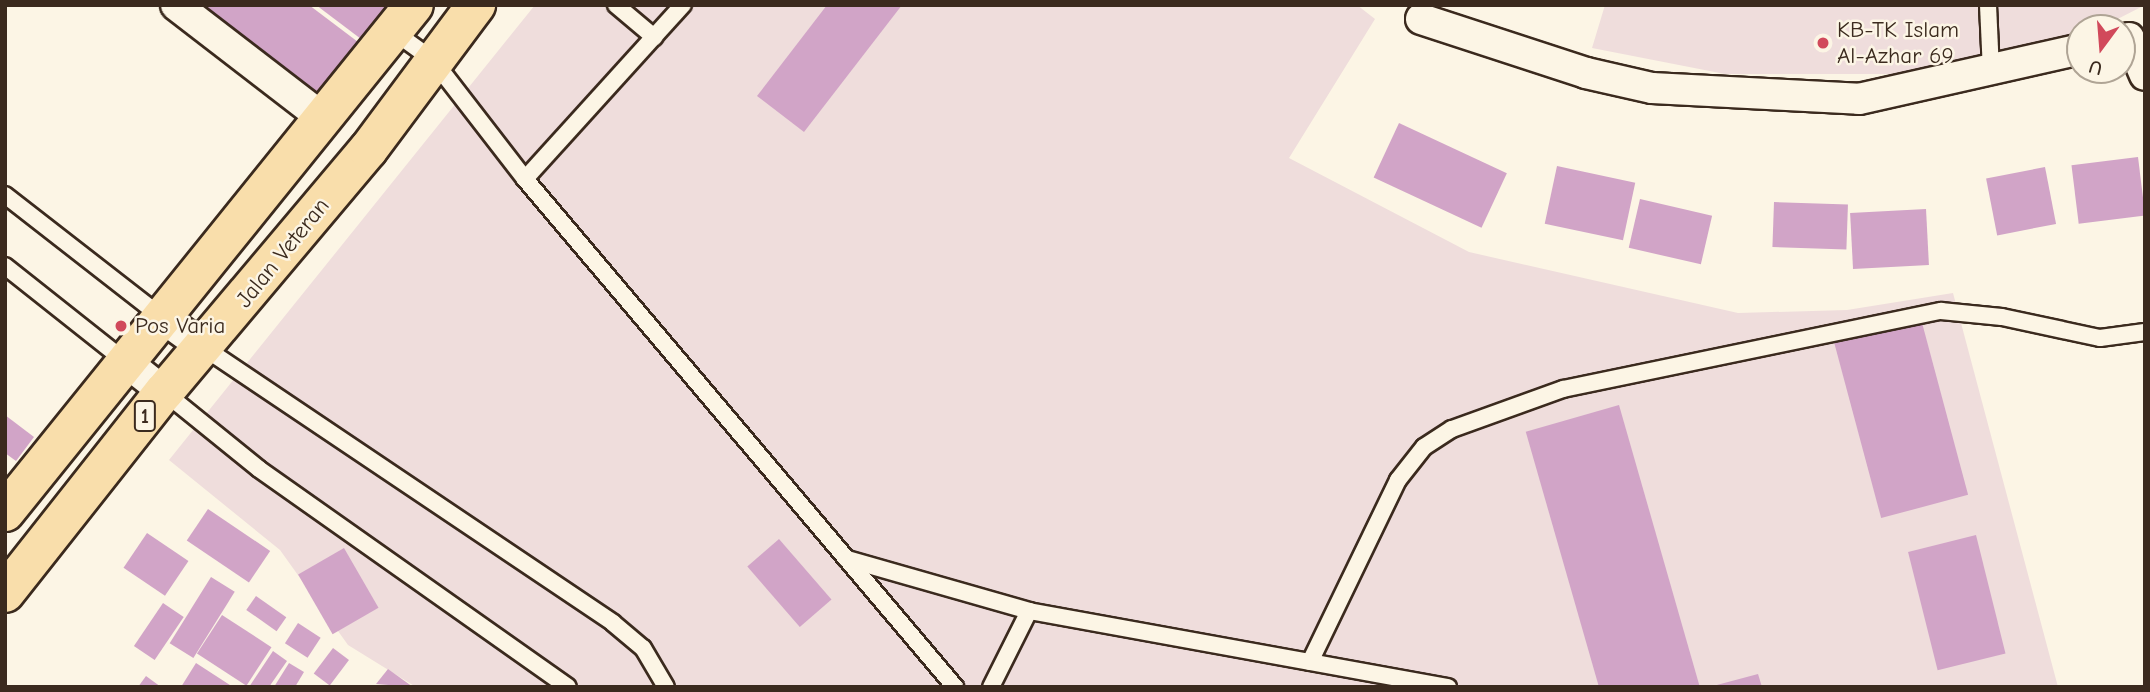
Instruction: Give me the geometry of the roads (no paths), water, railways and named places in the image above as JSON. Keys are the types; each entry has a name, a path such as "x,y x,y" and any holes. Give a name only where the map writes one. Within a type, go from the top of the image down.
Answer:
{"highway":[{"name":"Jalan Veteran","path":"5,593 164,392 320,208 476,5"},
{"name":"1","path":"5,512 125,361 278,178 403,18"}],"street":[{"path":"176,5 324,120"},
{"path":"1421,19 1586,73 1652,88 1858,99 2066,52"},
{"path":"2136,48 2145,75"},
{"path":"163,318 203,347"},
{"path":"125,361 164,392"}],"lane":[{"path":"616,5 654,37"},
{"path":"525,179 683,5"},
{"path":"1988,5 1991,70"},
{"path":"403,18 525,179 955,687"},
{"path":"5,195 163,318"},
{"path":"5,267 125,361"},
{"path":"1310,662 1398,480 1424,447 1452,429 1563,389 1941,311 2002,317 2100,338 2145,332"},
{"path":"203,347 613,622 643,648 666,687"},
{"path":"164,392 259,469 568,687"},
{"path":"847,559 1029,611 1448,687"},
{"path":"991,687 1029,611"}],"place":[{"name":"KB-TK Islam Al-Azhar 69","path":"1823,43"},
{"name":"Pos Varia","path":"121,326"}]}
